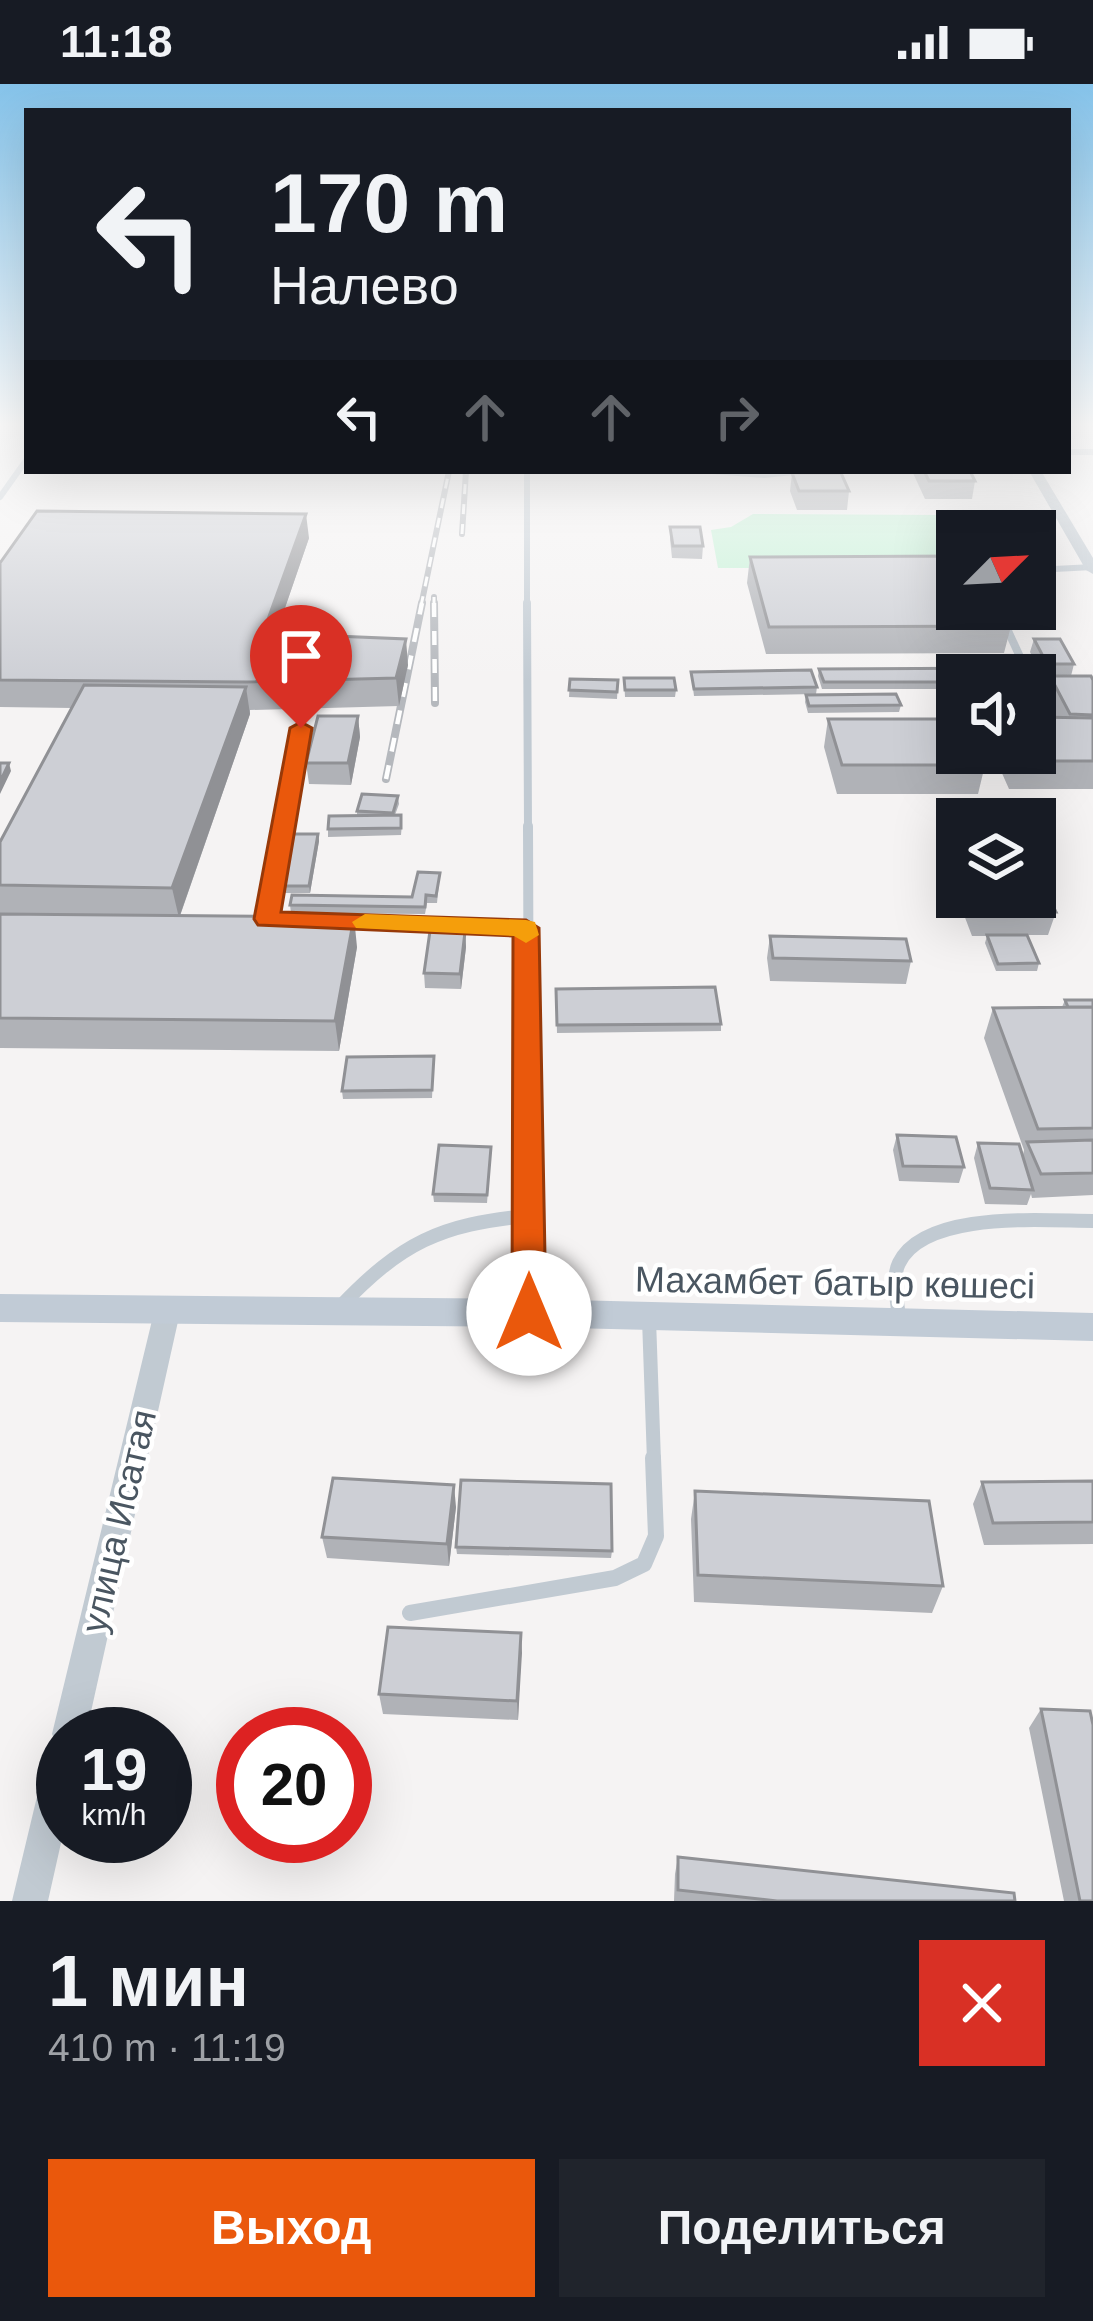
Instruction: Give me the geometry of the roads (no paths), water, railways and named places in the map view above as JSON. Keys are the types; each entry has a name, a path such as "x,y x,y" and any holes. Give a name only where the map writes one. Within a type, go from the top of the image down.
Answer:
{"street":[{"path":"1059,512 1092,568"},
{"name":"Махамбет батыр көшесі","path":"0,1308 529,1313 1093,1327"},
{"name":"улица Исатая","path":"75,1707 167,1308"},
{"path":"30,1901 39,1863"}],"lane":[{"path":"527,512 529,1313"},
{"path":"1056,569 1092,568"},
{"path":"267,919 301,728"},
{"path":"245,920 283,920"},
{"path":"327,921 526,928"},
{"path":"337,1311 384,1259 425,1234 456,1223 528,1216"},
{"path":"899,1322 897,1266 916,1240 950,1226 1093,1221"},
{"path":"410,1613 615,1578 644,1564 656,1536 649,1316"}],"railway":[{"path":"421,606 441,512"},
{"path":"462,534 463,512"},
{"path":"434,597 434,603"},
{"path":"386,779 422,603"},
{"path":"434,603 435,703"}]}
